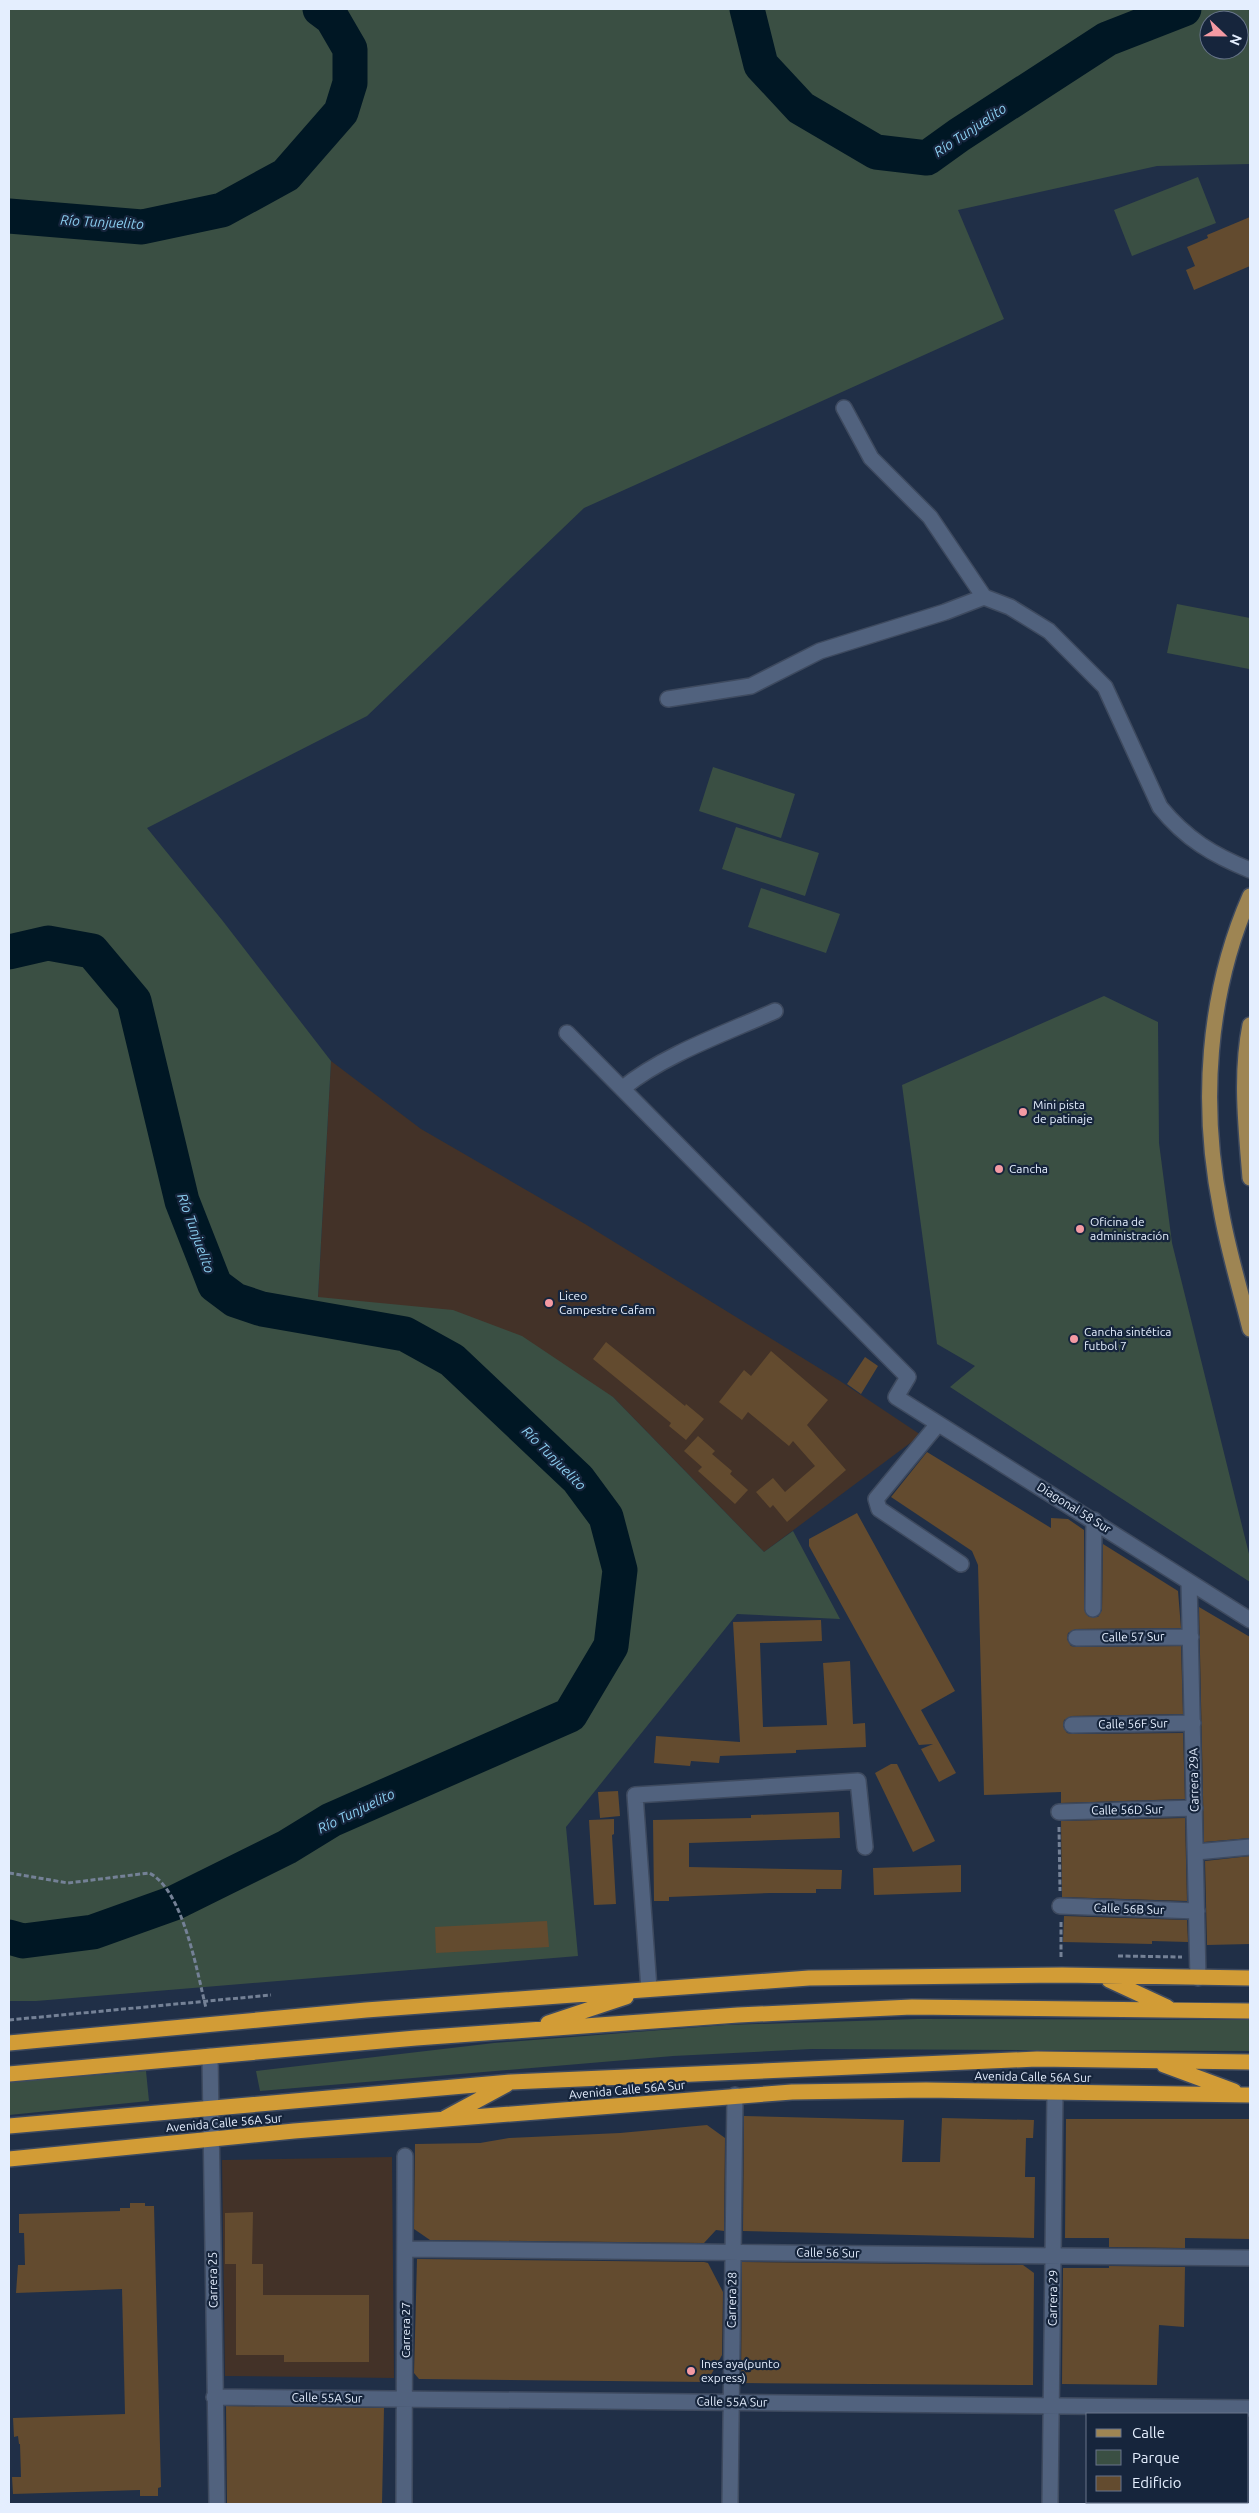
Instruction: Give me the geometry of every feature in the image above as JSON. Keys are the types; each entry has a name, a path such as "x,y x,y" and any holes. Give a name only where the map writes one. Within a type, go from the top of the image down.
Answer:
{"highway":[{"path":"9,2043 366,2010 858,1976 1062,1975 1250,1978"},
{"path":"1103,1977 1173,2010"},
{"path":"525,2030 649,1990"},
{"path":"9,2074 525,2030 738,2015 912,2007 1250,2011"},
{"name":"Avenida Calle 56A Sur","path":"9,2126 511,2082 1037,2059 1250,2062"},
{"path":"1154,2061 1247,2095"},
{"path":"439,2121 511,2082"},
{"name":"Avenida Calle 56A Sur","path":"9,2159 212,2139 735,2095 926,2090 1247,2095"}],"main road":[{"path":"1250,896 1230,953 1220,991 1213,1029 1210,1074 1210,1124 1220,1210 1250,1329"},
{"path":"1250,1025 1245,1115 1250,1178"}],"street":[{"path":"844,408 871,458 930,516 984,597 1010,607 1049,632 1105,688 1160,807 1172,822 1211,854 1250,870"},
{"path":"668,699 751,686 820,651 945,612 984,597"},
{"path":"567,1033 623,1088 637,1076 658,1064 775,1011"},
{"name":"Diagonal 58 Sur","path":"623,1088 908,1377 896,1397 1250,1620"},
{"path":"938,1424 876,1498 877,1505 880,1509 961,1564"},
{"path":"1093,1609 1094,1520"},
{"name":"Carrera 29A","path":"1189,1582 1198,1978"},
{"name":"Calle 57 Sur","path":"1076,1638 1191,1637"},
{"name":"Calle 56F Sur","path":"1072,1725 1193,1723"},
{"path":"649,1990 635,1795 858,1781 864,1847"},
{"name":"Calle 56D Sur","path":"1059,1812 1194,1808"},
{"path":"1196,1852 1250,1847"},
{"name":"Calle 56B Sur","path":"1060,1906 1197,1911"},
{"name":"Carrera 25","path":"210,2056 217,2504"},
{"name":"Carrera 29","path":"1050,2504 1056,2092"},
{"name":"Carrera 28","path":"730,2504 735,2095"},
{"name":"Carrera 27","path":"404,2504 406,2399 405,2156"},
{"name":"Calle 56 Sur","path":"405,2249 1250,2258"},
{"name":"Calle 55A Sur","path":"214,2397 1250,2408"}],"path":[{"path":"9,1873 68,1883 148,1873 164,1884 188,1932 210,2025"},
{"path":"1118,1956 1198,1957"},
{"path":"9,2020 271,1995"}],"shaded area":[{"name":"Liceo Campestre Cafam","path":"331,1061 421,1129 585,1224 840,1381 921,1435 764,1552 613,1397 318,1297"},
{"path":"392,2157 394,2378 225,2376 222,2160"}],"green space":[{"path":"9,9 1250,9 1250,164 1157,166 958,210 1004,319 584,508 367,716 147,828 222,920 331,1061 318,1297 453,1310 522,1336 613,1397 764,1552 793,1531 840,1619 737,1614 566,1827 578,1956 36,2001 9,2001"},
{"path":"1198,177 1216,223 1132,256 1114,210"},
{"path":"1177,604 1250,618 1249,669 1167,653"},
{"path":"713,767 795,794 781,838 699,811"},
{"path":"736,827 819,853 805,896 722,869"},
{"path":"761,888 840,914 826,953 748,927"},
{"path":"1104,996 1158,1022 1159,1143 1172,1243 1250,1558 1250,1582 950,1387 975,1366 937,1344 902,1085"},
{"path":"918,2019 1250,2020 1250,2051 811,2049 673,2056 260,2091 256,2071 494,2043 726,2025"},
{"path":"146,2071 149,2101 9,2115 9,2082"}],"building":[{"path":"1250,217 1250,266 1194,290 1186,270 1195,266 1187,247 1208,238 1207,235"},
{"path":"606,1342 685,1406 686,1404 704,1419 686,1440 669,1426 671,1423 593,1359"},
{"path":"771,1351 828,1400 807,1425 846,1470 787,1522 773,1505 770,1508 756,1492 773,1478 785,1492 815,1466 793,1441 789,1446 748,1412 742,1420 719,1402 744,1370 751,1376"},
{"path":"865,1357 878,1366 861,1394 847,1384"},
{"path":"698,1436 715,1451 712,1454 732,1471 730,1474 748,1490 735,1504 698,1471 702,1467 684,1451"},
{"path":"927,1452 1051,1528 1051,1518 1068,1519 1084,1530 1084,1609 1089,1617 1098,1617 1102,1610 1103,1544 1178,1591 1181,1628 1076,1629 1068,1633 1067,1639 1071,1646 1076,1647 1181,1646 1183,1714 1072,1716 1064,1720 1063,1726 1067,1733 1072,1734 1183,1733 1185,1799 1061,1803 1061,1792 984,1795 978,1565 972,1551 891,1497"},
{"path":"857,1513 955,1691 921,1710 956,1773 939,1782 921,1749 933,1744 919,1745 809,1546 809,1539"},
{"path":"1199,1607 1250,1637 1250,1838 1204,1842"},
{"path":"821,1620 822,1641 760,1643 763,1727 827,1725 823,1663 850,1661 853,1724 865,1723 866,1747 796,1750 796,1753 720,1756 719,1763 691,1761 690,1766 654,1763 656,1736 740,1742 733,1622"},
{"path":"891,1764 897,1764 935,1841 913,1852 875,1773"},
{"path":"618,1791 620,1816 600,1818 598,1792"},
{"path":"839,1812 840,1838 689,1843 689,1867 842,1870 841,1889 816,1889 816,1893 669,1897 669,1901 654,1901 653,1820 751,1818 751,1815"},
{"path":"1185,1818 1187,1901 1062,1897 1061,1821"},
{"path":"614,1819 614,1834 612,1835 616,1904 594,1905 589,1820"},
{"path":"1250,1856 1250,1944 1207,1945 1205,1861"},
{"path":"961,1865 961,1892 874,1895 873,1868"},
{"path":"1064,1916 1187,1920 1188,1942 1152,1941 1152,1944 1063,1942"},
{"path":"547,1921 549,1947 436,1953 435,1927"},
{"path":"744,2116 904,2120 902,2162 940,2162 942,2118 1034,2120 1033,2138 1026,2138 1025,2177 1035,2177 1034,2238 743,2231"},
{"path":"1066,2119 1250,2119 1250,2239 1185,2238 1185,2248 1109,2247 1109,2238 1065,2238"},
{"path":"707,2125 725,2138 724,2231 716,2230 704,2243 430,2240 414,2229 415,2144 480,2143 509,2138 620,2133"},
{"path":"130,2203 145,2203 145,2206 154,2206 161,2487 158,2488 158,2496 140,2496 140,2490 13,2494 12,2477 21,2477 20,2444 18,2436 14,2437 13,2418 125,2414 122,2289 16,2293 18,2265 25,2265 24,2233 19,2233 19,2214 120,2211 120,2208 130,2208"},
{"path":"253,2212 252,2264 263,2264 263,2295 369,2295 369,2362 284,2362 284,2355 236,2355 236,2264 225,2264 225,2213"},
{"path":"417,2259 708,2263 723,2292 722,2355 707,2382 419,2379 414,2373"},
{"path":"742,2262 1023,2265 1034,2273 1033,2385 741,2383"},
{"path":"1109,2266 1185,2267 1184,2327 1159,2325 1157,2385 1062,2384 1063,2268 1109,2268"},
{"path":"226,2406 384,2408 382,2504 227,2504"}],"waterway":[{"name":"Río Tunjuelito","path":"9,216 142,227 222,210 286,175 341,112 350,83 350,49 332,18 320,9"},
{"name":"Río Tunjuelito","path":"747,9 761,65 801,108 876,152 927,158 959,135 1107,39 1184,9"},
{"name":"Río Tunjuelito","path":"9,952 48,943 92,951 134,1001 182,1201 215,1285 235,1300 262,1309 405,1334 452,1360 578,1479 606,1517 620,1570 611,1646 570,1715 331,1820 287,1847 174,1903 93,1932 23,1941 9,1937"}],"place":[{"name":"Mini pista de patinaje","path":"1023,1112"},
{"name":"Cancha","path":"999,1169"},
{"name":"Oficina de administración","path":"1080,1229"},
{"name":"Liceo Campestre Cafam","path":"549,1303"},
{"name":"Cancha sintética futbol 7","path":"1074,1339"},
{"name":"Ines aya(punto express)","path":"691,2371"}]}
